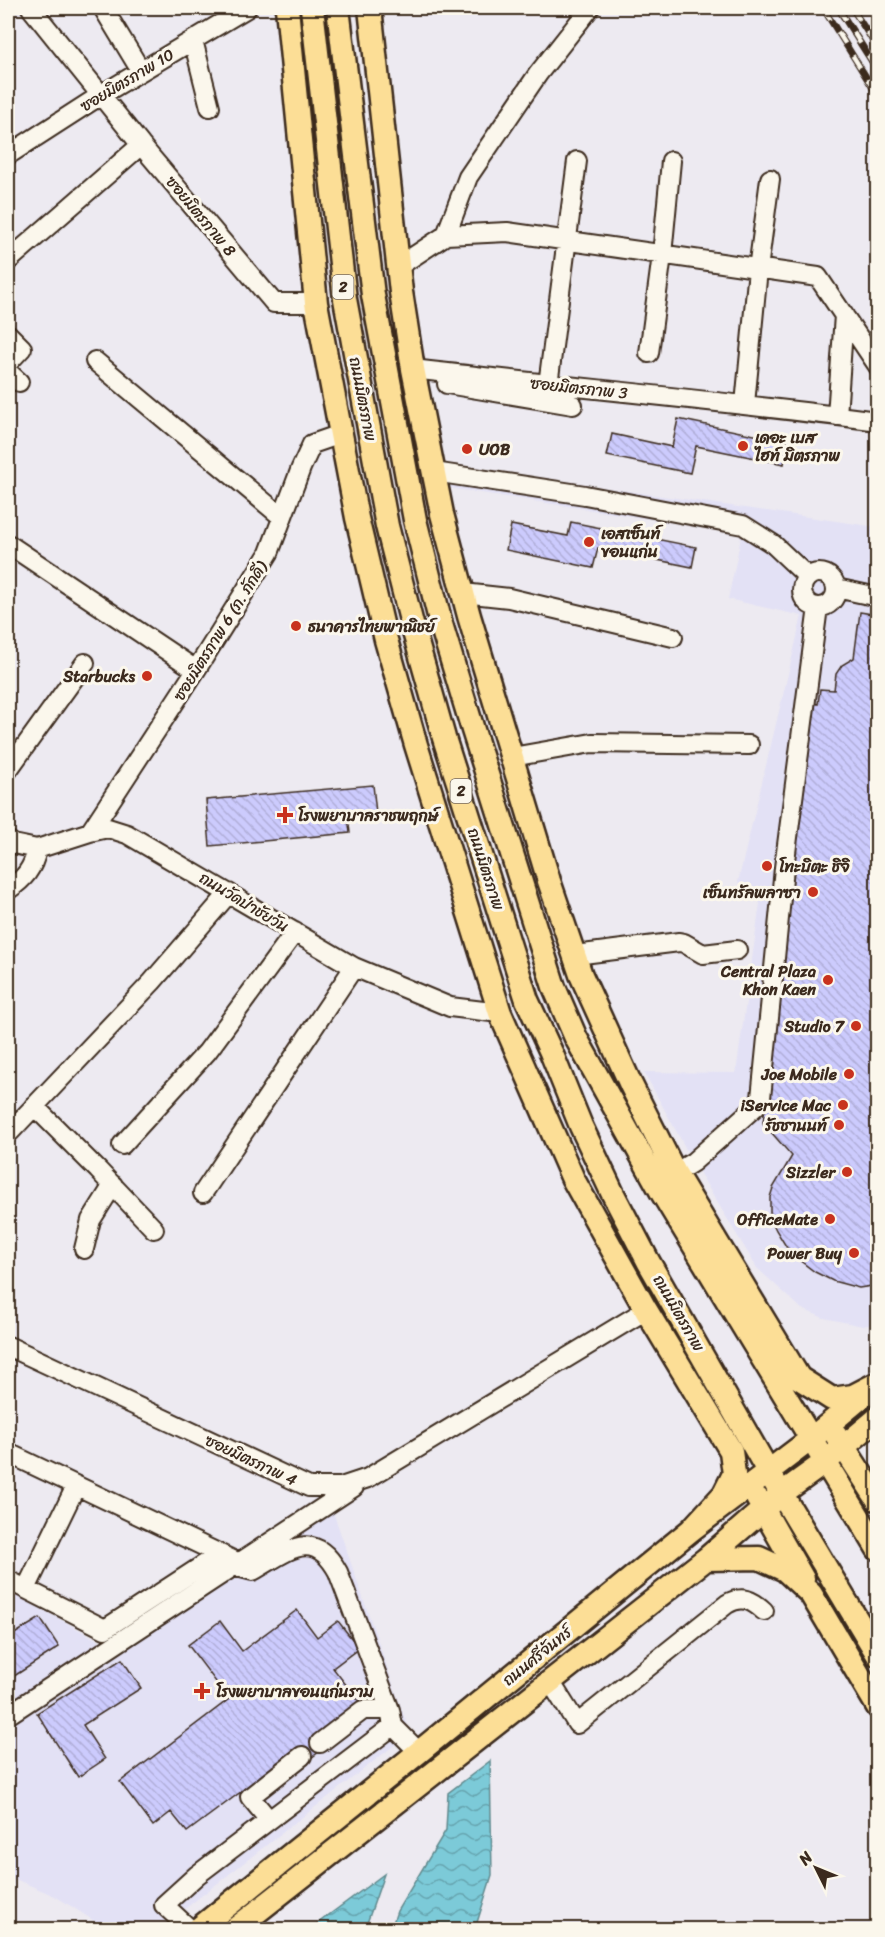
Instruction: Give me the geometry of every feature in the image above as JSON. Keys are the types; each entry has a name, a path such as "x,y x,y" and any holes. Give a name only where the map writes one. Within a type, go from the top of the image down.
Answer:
{"main road":[{"name":"ถนนมิตรภาพ","path":"287,8 316,303 357,518 386,640 413,735 500,1013 573,1179 646,1310 731,1451 811,1594 878,1707"},
{"name":"ถนนมิตรภาพ","path":"312,8 345,299 387,526 444,738 527,1000 581,1126 648,1261 768,1472 878,1655"},
{"name":"ถนนมิตรภาพ","path":"339,8 373,295 415,520 441,624 554,987 576,1038 661,1191 878,1550"},
{"path":"370,8 399,266 414,374 442,514 463,593 549,881 574,955 631,1085 675,1173 799,1378 878,1500"},
{"path":"423,554 442,514"},
{"path":"357,518 396,562"},
{"path":"637,1148 708,1227"},
{"path":"573,1179 648,1261"},
{"path":"799,1378 832,1399 853,1396 878,1383"},
{"name":"ถนนศรีจันทร์","path":"196,1929 419,1752 691,1530 830,1425 878,1383"},
{"name":"ถนนศรีจันทร์","path":"234,1929 706,1558 781,1494 824,1463 878,1418"},
{"path":"691,1530 724,1494 734,1474 731,1451"},
{"path":"706,1558 759,1558 785,1570 811,1594"}],"street":[{"name":"ซอยมิตรภาพ 8","path":"31,8 141,145 274,303 316,303"},
{"path":"103,8 141,71"},
{"name":"ซอยมิตรภาพ 10","path":"8,155 101,95 247,8"},
{"path":"446,235 468,177 538,74 590,8"},
{"path":"192,40 210,107"},
{"path":"8,261 141,145"},
{"path":"548,385 577,161"},
{"path":"649,353 671,161"},
{"path":"745,404 758,269 770,179"},
{"path":"399,266 446,235 507,232 819,278 878,366"},
{"path":"837,416 844,315"},
{"path":"8,334 22,348 8,363"},
{"path":"95,361 282,517"},
{"path":"414,374 573,405"},
{"name":"ซอยมิตรภาพ 3","path":"414,374 745,404 878,421"},
{"name":"ซอยมิตรภาพ 6 (ภ. ภักดี)","path":"90,832 269,553 312,444 341,434"},
{"path":"434,471 585,495 743,525 773,544 808,577"},
{"path":"8,544 196,670"},
{"path":"817,573 832,579 836,594 830,603 818,607 808,604 802,595 802,585 808,577 817,573"},
{"path":"836,588 878,597"},
{"path":"463,593 509,598 673,637"},
{"path":"675,1173 693,1162 756,1106 761,1098 784,868 818,607"},
{"path":"8,770 85,663"},
{"path":"512,757 591,743 749,745"},
{"name":"ถนนวัดป่าชัยวัน","path":"37,849 108,828 127,834 354,967 450,1008 500,1013"},
{"path":"8,840 14,844 37,849 34,864 18,883 8,890"},
{"path":"10,1132 152,982 229,893"},
{"path":"122,1145 207,1052 295,932"},
{"path":"574,955 679,942 703,954 737,950"},
{"path":"203,1193 354,967"},
{"path":"34,1106 154,1229"},
{"path":"84,1249 91,1220 113,1185"},
{"name":"ซอยมิตรภาพ 4","path":"8,1346 309,1487 341,1487 368,1478 646,1310"},
{"path":"8,1453 254,1571 299,1546 315,1546 331,1560 338,1572 392,1718 419,1752"},
{"path":"8,1580 105,1629 231,1561 368,1478"},
{"path":"26,1589 76,1486"},
{"path":"8,1715 231,1561"},
{"path":"550,1681 577,1724 727,1604 741,1598 764,1611"},
{"path":"320,1743 363,1710 392,1718"},
{"path":"191,1929 164,1905 197,1875 269,1820 392,1718"},
{"path":"269,1820 250,1797 302,1756"}],"shaded area":[{"name":"เซ็นทรัลพลาซา","path":"448,465 877,527 877,1323 863,1326 824,1318 802,1309 757,1268 693,1162 644,1072 736,1073 760,903 738,882 802,616 728,599 742,533 449,488"},
{"name":"โรงพยาบาลขอนแก่นราม","path":"331,1506 410,1733 159,1929 107,1929 55,1896 8,1876 8,1591 116,1650"}],"water":[{"path":"490,1761 492,1875 475,1929 391,1929 397,1911 446,1830 448,1793"},
{"path":"384,1874 365,1929 310,1929"}],"building":[{"name":"เดอะ เบส ไฮท์ มิตรภาพ","path":"678,419 788,442 784,464 696,446 690,473 607,456 612,434 672,447"},
{"name":"เอสเซ็นท์ ขอนแก่น","path":"571,522 696,547 692,567 598,548 593,568 506,550 511,525 568,536"},
{"name":"Central Plaza Khon Kaen","path":"860,612 878,615 878,1285 859,1288 833,1281 815,1272 790,1253 776,1230 770,1217 770,1197 792,1156 763,1123 813,703 818,704 820,689 834,690 836,674 842,665 854,658"},
{"path":"373,785 376,813 348,815 350,833 210,846 206,800"},
{"path":"297,1610 317,1637 338,1621 359,1648 333,1668 361,1704 324,1748 306,1762 297,1750 187,1832 171,1812 153,1826 120,1782 229,1699 188,1645 220,1621 242,1651"},
{"path":"40,1618 59,1647 8,1680 8,1638"},
{"path":"122,1659 141,1688 83,1725 105,1759 78,1777 37,1713"}],"railway":[{"path":"823,8 878,96"},
{"path":"838,8 878,71"},
{"path":"852,8 878,49"}],"place":[{"name":"เดอะ เบส ไฮท์ มิตรภาพ","path":"743,446"},
{"name":"UOB","path":"467,449"},
{"name":"เอสเซ็นท์ ขอนแก่น","path":"589,542"},
{"name":"ธนาคารไทยพาณิชย์","path":"296,626"},
{"name":"Starbucks","path":"147,676"},
{"name":"โรงพยาบาลราชพฤกษ์","path":"285,815"},
{"name":"โทะบิตะ ชิจิ","path":"767,866"},
{"name":"เซ็นทรัลพลาซา","path":"813,892"},
{"name":"Central Plaza Khon Kaen","path":"828,980"},
{"name":"Studio 7","path":"856,1026"},
{"name":"Joe Mobile","path":"849,1074"},
{"name":"iService Mac","path":"843,1105"},
{"name":"รัชชานนท์","path":"839,1125"},
{"name":"Sizzler","path":"847,1172"},
{"name":"OfficeMate","path":"830,1219"},
{"name":"Power Buy","path":"854,1253"},
{"name":"โรงพยาบาลขอนแก่นราม","path":"202,1691"}]}
